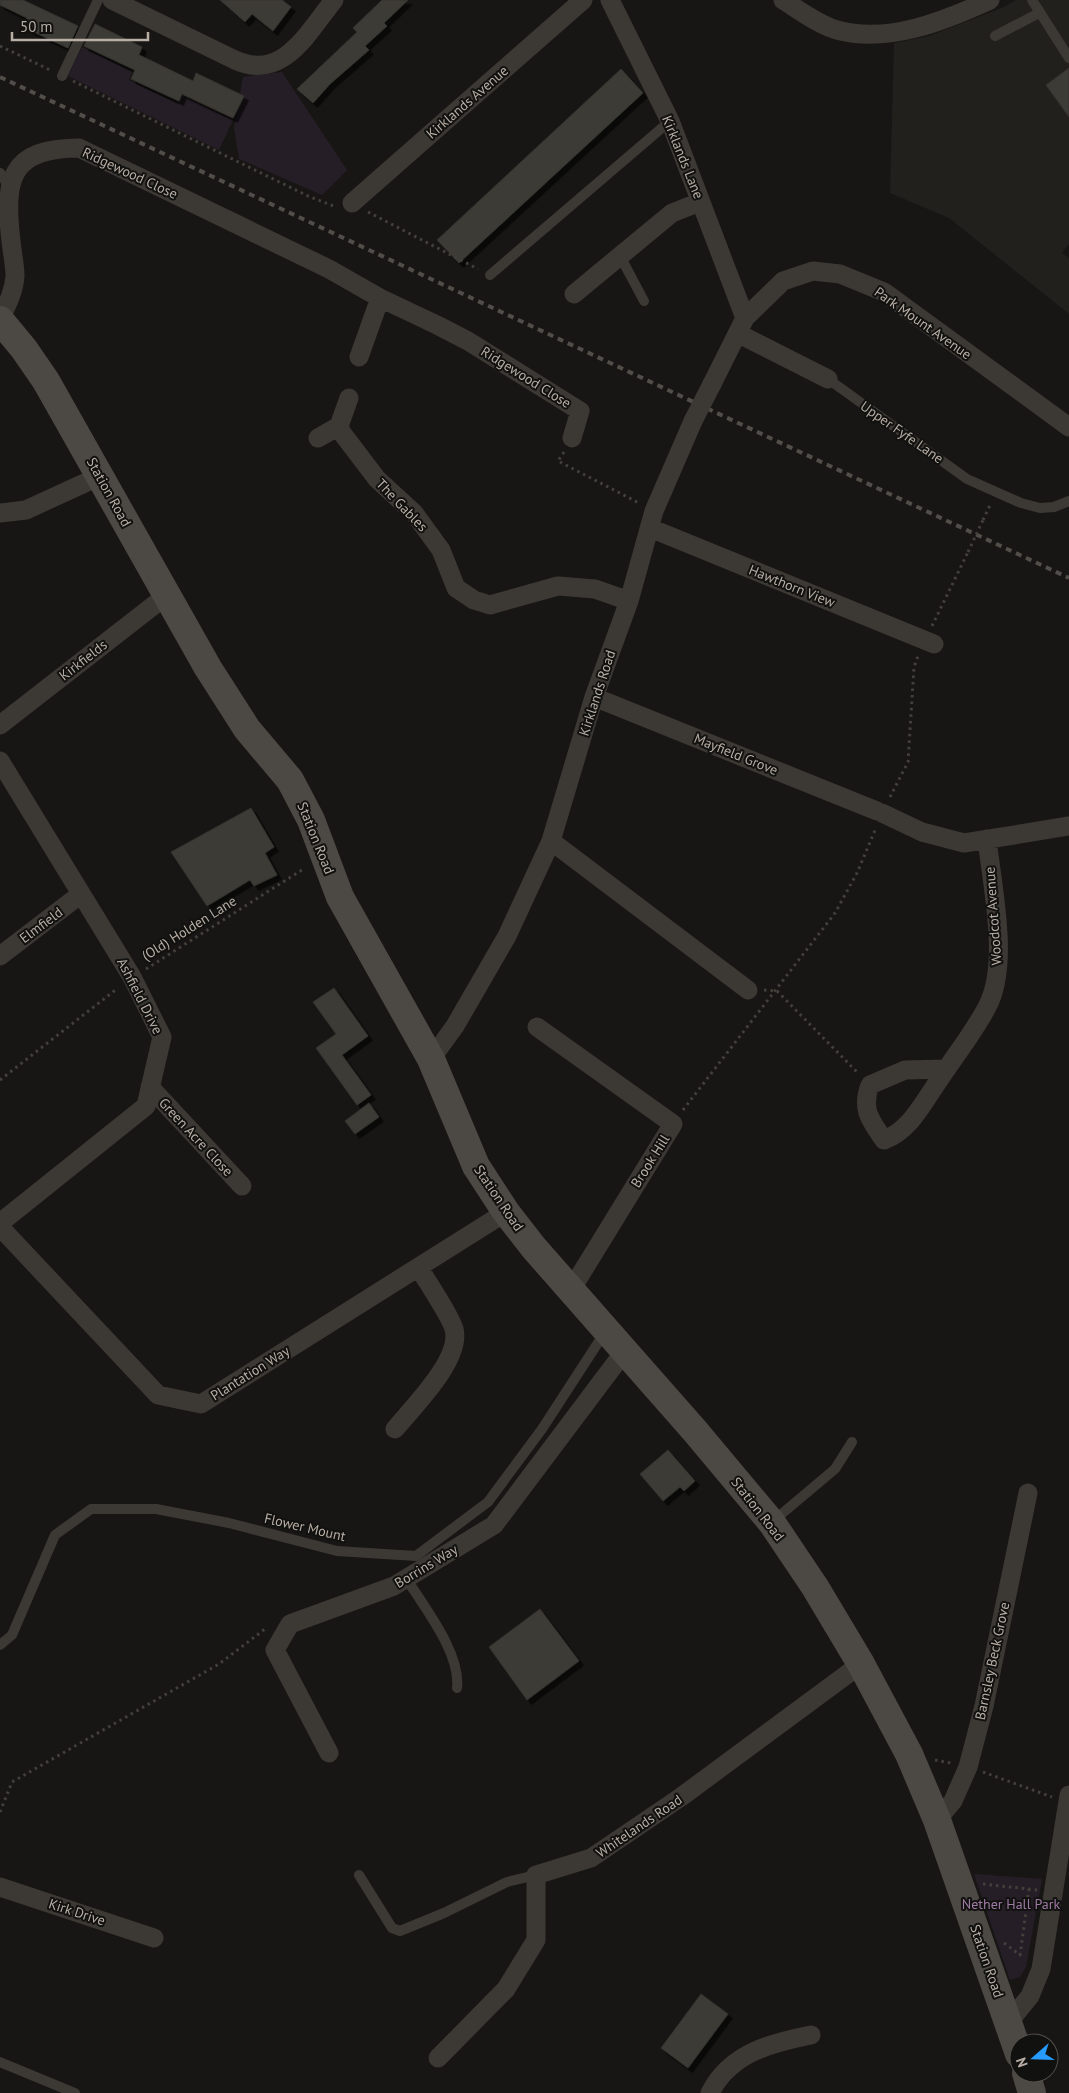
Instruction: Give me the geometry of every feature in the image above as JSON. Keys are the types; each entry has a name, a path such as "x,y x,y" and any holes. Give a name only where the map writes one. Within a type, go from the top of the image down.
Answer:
{"street":[{"path":"113,0 235,60 257,66 277,63 294,50 334,0"},
{"name":"Kirklands Avenue","path":"352,204 583,0"},
{"name":"Kirklands Lane","path":"610,0 670,121 742,326"},
{"path":"783,0 836,30 870,34 903,31 944,19 990,0"},
{"name":"Ridgewood Close","path":"0,320 10,298 15,276 5,180 22,163 36,154 54,148 79,148 329,269 380,298 468,341 580,411 572,438"},
{"path":"574,294 672,212 700,202"},
{"name":"Park Mount Avenue","path":"742,326 784,281 813,271 840,274 884,292 1069,427"},
{"path":"359,356 380,298"},
{"name":"Station Road","path":"0,320 24,349 46,381 208,668 247,729 290,780 311,820 323,857 340,897 431,1059 476,1166 506,1212 772,1523 815,1586 861,1664 909,1754 936,1820 1012,2033"},
{"name":"Upper Fyfe Lane","path":"742,326 828,379"},
{"name":"Kirklands Road","path":"431,1059 455,1026 506,936 551,841 594,697 629,601 652,519 693,421 742,326"},
{"path":"318,438 339,426 349,398"},
{"name":"The Gables","path":"339,426 342,433 377,478 414,512 430,533 441,550 456,588 474,600 490,605 558,586 595,589 629,601"},
{"path":"0,513 26,510 100,476"},
{"name":"Hawthorn View","path":"652,519 932,643"},
{"name":"Kirkfields","path":"0,725 167,595"},
{"name":"Mayfield Grove","path":"594,697 880,812"},
{"name":"Ashfield Drive","path":"0,761 132,977 162,1037 146,1106 0,1225"},
{"path":"880,812 922,832 964,843 1069,826"},
{"name":"Woodcot Avenue","path":"870,1085 864,1099 870,1120 885,1147 909,1123 988,1007 997,979 999,956 987,839"},
{"path":"551,841 748,990"},
{"name":"Elmfield","path":"0,956 81,894"},
{"name":"Brook Hill","path":"537,1027 673,1124 571,1290"},
{"path":"870,1085 905,1070 946,1069"},
{"name":"Green Acre Close","path":"150,1087 242,1186"},
{"name":"Plantation Way","path":"0,1225 158,1395 202,1404 506,1212"},
{"path":"395,1429 444,1367 454,1348 454,1329 419,1268"},
{"name":"Borrins Way","path":"328,1753 275,1650 290,1624 394,1586 494,1525 624,1352"},
{"name":"Barnsley Beck Grove","path":"936,1820 953,1801 968,1767 984,1706 1028,1493"},
{"name":"Whitelands Road","path":"536,1875 591,1858 681,1797 861,1664"},
{"path":"1008,2023 1030,1996 1041,1969 1055,1892 1068,1799"},
{"path":"438,2058 506,1989 536,1940 536,1875"},
{"name":"Kirk Drive","path":"0,1887 154,1938"},
{"path":"710,2093 716,2081 742,2056 776,2042 811,2035"}],"lane":[{"path":"62,76 98,0"},
{"path":"1032,0 1038,13 1069,58"},
{"path":"996,36 1038,13"},
{"path":"490,275 670,121"},
{"path":"620,256 644,301"},
{"name":"Upper Fyfe Lane","path":"828,379 967,479 1021,503 1040,508 1054,508 1069,501"},
{"name":"Flower Mount","path":"0,1645 12,1635 55,1535 91,1509 156,1509 229,1523 337,1551 416,1556 488,1502 542,1429 606,1331"},
{"path":"772,1523 835,1469 852,1442"},
{"path":"406,1578 447,1645 458,1675 457,1688"},
{"path":"360,1875 392,1928 400,1931 444,1913 507,1882 536,1875"},
{"path":"0,2062 76,2093"}],"path":[{"path":"0,46 308,196 341,209 352,204 490,275"},
{"path":"572,438 558,461 652,519"},
{"path":"673,1124 835,913 857,873 880,812 908,762 914,666 932,643 968,552 983,520"},
{"name":"(Old) Holden Lane","path":"0,1080 132,977 323,857"},
{"path":"777,991 870,1085"},
{"path":"0,1812 12,1782 204,1672"},
{"path":"909,1754 968,1767 1068,1799"},
{"path":"984,1892 981,1884 1055,1892"},
{"path":"1001,1941 1020,1955 1029,1889"}],"shaded area":[{"path":"1016,0 1069,0 1069,244 1062,253 1069,258 1069,314 949,218 890,193 894,43 929,36 1004,7"}],"green space":[{"path":"82,47 132,72 129,80 178,104 182,95 233,120 219,150 68,76"},
{"path":"282,72 347,170 322,195 239,159 234,128 243,77"},
{"name":"Nether Hall Park","path":"974,1874 1042,1879 1026,1967 1020,1977 1010,1980"}],"building":[{"path":"0,0 23,0 78,26 68,48 23,27 27,18 0,5"},
{"path":"220,0 282,0 291,7 273,31 252,14 245,22"},
{"path":"382,0 408,0 384,23 387,26 365,46 369,50 330,84 313,103 297,89 357,32 353,28"},
{"path":"95,24 142,47 139,55 193,81 196,73 244,96 233,118 182,94 179,101 131,79 135,70 84,46"},
{"path":"1069,68 1069,117 1046,85"},
{"path":"621,69 643,93 459,263 437,240"},
{"path":"251,808 274,847 265,853 277,875 254,886 250,880 207,906 171,852"},
{"path":"334,988 368,1036 342,1055 371,1095 357,1105 316,1048 336,1034 313,1002"},
{"path":"369,1103 379,1117 355,1134 345,1121"},
{"path":"668,1450 695,1481 684,1491 680,1487 663,1501 640,1474"},
{"path":"540,1609 579,1661 527,1700 489,1647"},
{"path":"701,1994 728,2014 688,2068 661,2048"}],"railway":[{"path":"0,77 1069,578"}]}
